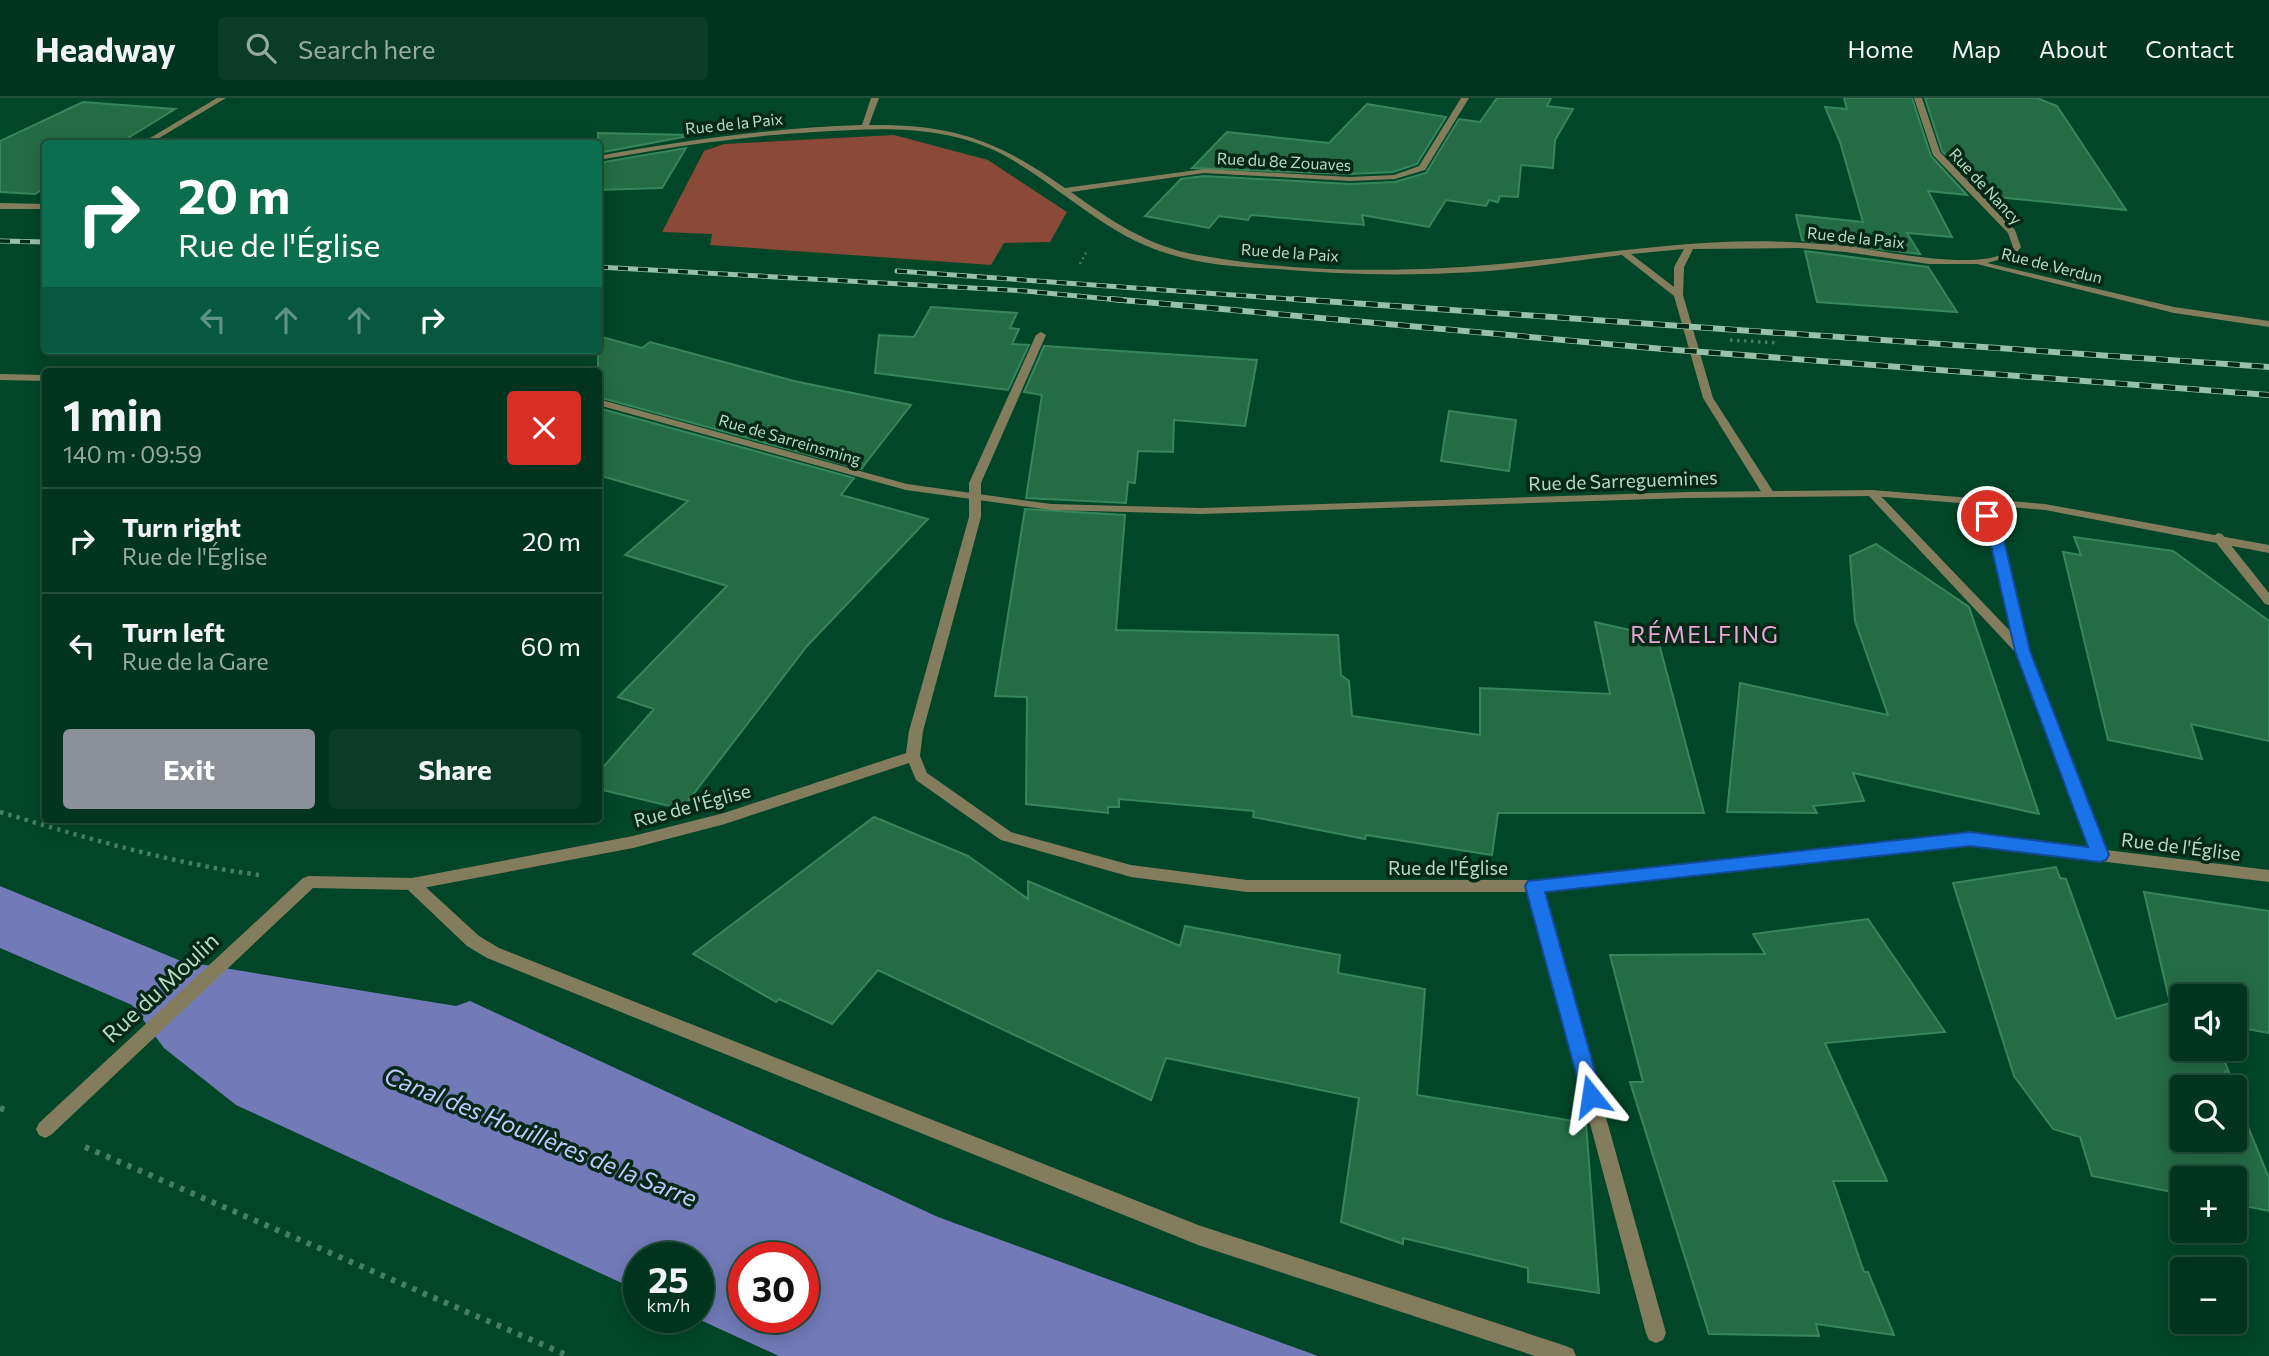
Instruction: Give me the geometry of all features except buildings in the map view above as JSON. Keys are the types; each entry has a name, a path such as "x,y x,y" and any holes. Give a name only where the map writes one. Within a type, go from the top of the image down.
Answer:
{"street":[{"path":"150,140 222,98"},
{"path":"864,127 875,98"},
{"name":"Rue du 8e Zouaves","path":"1063,191 1204,171 1350,179 1395,177 1422,168 1465,98"},
{"name":"Rue de Nancy","path":"1918,98 1936,153 2012,232 2017,247 2012,253"},
{"name":"Rue de la Paix","path":"602,157 748,133 864,127 927,129 961,135 1000,150 1140,241 1194,257 1238,262 1409,272 1492,268 1691,245 1796,245 1973,262 2012,253"},
{"path":"0,206 42,207"},
{"path":"1691,245 1679,267 1678,295 1708,398 1768,494"},
{"path":"1624,253 1678,295"},
{"name":"Rue de Verdun","path":"2012,253 2124,299"},
{"name":"Rue de Verdun","path":"1973,262 2124,299 2214,317 2269,324"},
{"path":"913,756 916,731 975,517 975,483 1041,335"},
{"path":"0,377 42,378"},
{"name":"Rue de Sarreinsming","path":"602,403 871,478 974,499"},
{"path":"1872,493 2022,651"},
{"name":"Rue de Sarreguemines","path":"974,499 1051,508 1156,511 1872,493 2045,507 2218,537 2269,549"},
{"path":"1979,500 1995,532 2022,651 2100,855"},
{"path":"2218,537 2269,601"},
{"name":"Rue de l'Église","path":"309,882 412,884 633,842 725,818 913,756 921,776 1006,836 1132,871 1247,886 1534,886 1970,839 2269,876"},
{"name":"Rue du Moulin","path":"45,1129 309,882"},
{"path":"412,884 473,941 493,953 1198,1235 1566,1356"},
{"path":"1534,886 1656,1333"}],"path":[{"path":"1080,264 1084,256"},
{"path":"1727,340 1777,343"},
{"path":"0,813 111,846 202,867 309,882"},
{"path":"45,1129 569,1356"}],"shaded area":[{"path":"894,135 988,160 1067,212 1050,242 1004,243 991,265 710,245 712,234 662,232 704,151 724,144"}],"water":[{"name":"Canal des Houillères de la Sarre","path":"0,886 181,961 456,1006 470,1001 938,1217 1318,1356 779,1356 729,1333 819,1333 819,1242 728,1242 728,1333 714,1326 714,1242 623,1242 623,1284 236,1105 164,1048 132,1005 0,948"}],"railway":[{"path":"0,241 42,242"},
{"path":"602,267 1025,291 1130,301"},
{"path":"897,271 1319,301"},
{"path":"1111,299 1663,349 2269,395"},
{"path":"1294,299 2269,367"}],"district":[{"name":"RÉMELFING","path":"1705,634"}],"route":[{"path":"1591,1096 1534,886 1970,839 2100,855 2022,651 1995,532 1987,516"}]}
